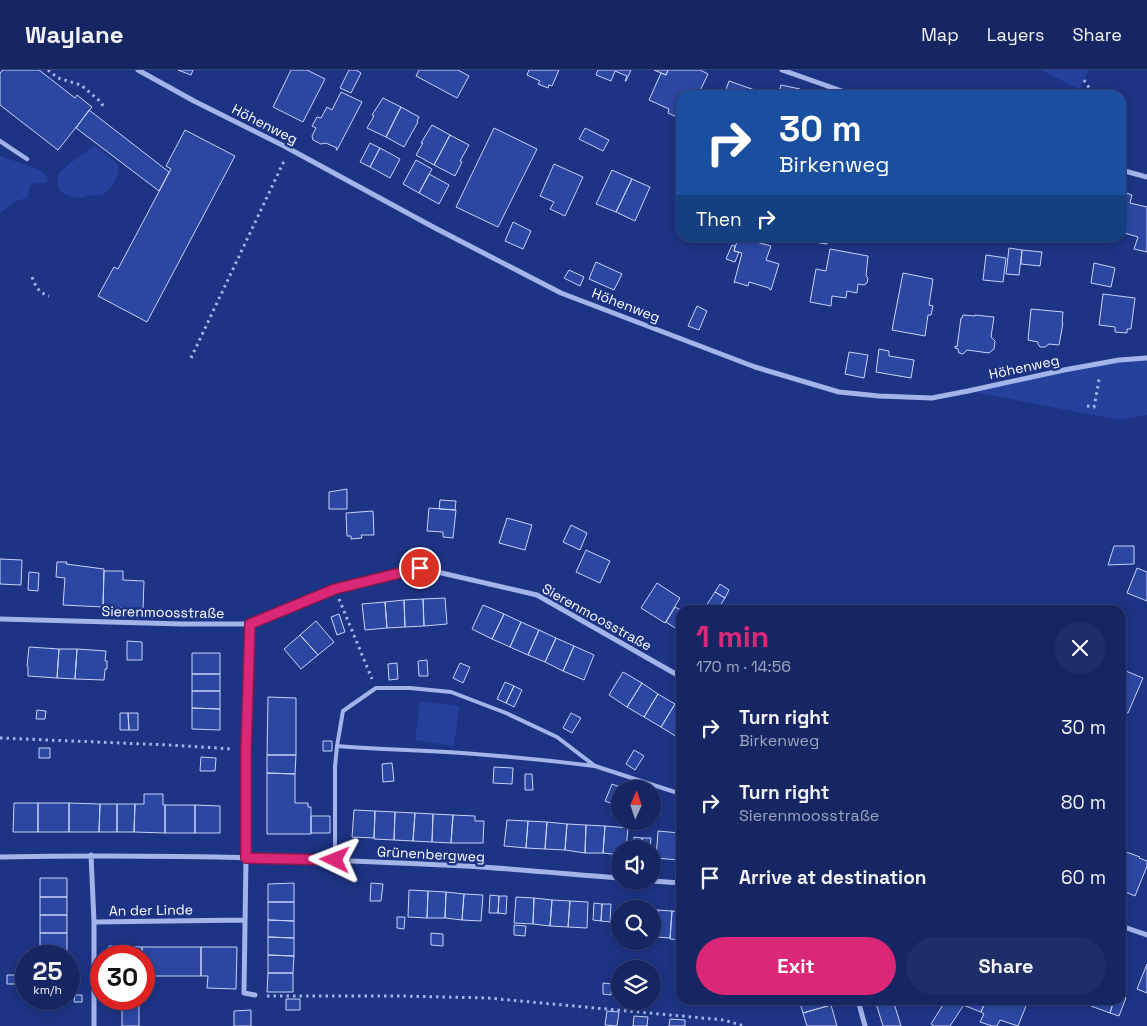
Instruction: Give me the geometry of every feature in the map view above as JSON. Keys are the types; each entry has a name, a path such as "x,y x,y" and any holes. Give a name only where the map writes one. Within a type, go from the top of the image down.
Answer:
{"street":[{"name":"Höhenweg","path":"138,70 435,228 561,292 755,367 840,392 932,398 1064,370 1119,360 1147,358"},
{"path":"782,70 839,90"},
{"path":"0,141 27,159"},
{"path":"1126,171 1147,177"},
{"name":"Sierenmoosstraße","path":"0,619 250,624 335,589 420,568 537,594 676,673"},
{"path":"250,624 246,750 244,993 255,995"},
{"name":"Grünenbergweg","path":"0,857 91,855 335,860 467,866 611,877"},
{"name":"An der Linde","path":"91,855 94,922 244,920"},
{"path":"661,882 676,883"},
{"path":"94,922 94,1026"},
{"path":"1126,928 1147,935"},
{"path":"859,1005 864,1026"}],"lane":[{"path":"335,860 335,767 343,711 376,688 410,688 451,692 506,713 557,737 595,766"},
{"path":"337,746 473,754 595,766 676,792"}],"path":[{"path":"48,70 58,78 82,85 103,106"},
{"path":"1084,80 1091,90"},
{"path":"191,358 289,149"},
{"path":"32,277 38,290 49,296"},
{"path":"1087,406 1094,407 1098,380 1103,374"},
{"path":"335,589 376,688"},
{"path":"0,738 246,750"},
{"path":"255,995 285,997 401,996 488,998 724,1020 744,1026"}],"shaded area":[{"path":"1041,70 1089,70 1079,89"},
{"path":"94,145 119,165 118,175 114,183 101,197 99,195 80,198 62,193 57,186 60,172"},
{"path":"0,156 38,169 46,175 48,182 31,184 27,198 16,201 0,213"},
{"path":"1147,358 1147,415 1120,420 968,391 1064,370"},
{"path":"420,701 459,706 454,746 415,740"}],"building":[{"path":"3,70 39,70 75,98 77,95 92,107 58,150 0,105 0,73"},
{"path":"178,70 193,70 191,75"},
{"path":"291,70 307,70 325,79 303,122 273,107"},
{"path":"349,70 356,70 361,73 351,93 340,88"},
{"path":"419,70 458,70 469,76 457,98 416,76"},
{"path":"529,70 559,70 552,86 549,85 548,88 538,84 540,81 527,75"},
{"path":"598,70 631,70 626,81 627,76 615,71 611,81 596,75"},
{"path":"654,70 668,70 666,75"},
{"path":"668,70 700,70 708,74 700,90 676,90 676,117 668,113 669,109 649,100 661,73 666,75"},
{"path":"729,81 755,90 726,90"},
{"path":"781,85 800,89 800,90 780,90"},
{"path":"341,92 362,102 336,150 337,148 326,143 321,144 313,140 312,136 316,128 312,126 317,117 321,118 327,107 332,110"},
{"path":"383,98 401,107 386,137 367,128 374,116 372,115"},
{"path":"401,107 419,117 404,147 386,137"},
{"path":"89,110 169,172 159,191 76,128"},
{"path":"432,125 450,135 434,165 416,155"},
{"path":"494,128 537,149 498,227 456,207"},
{"path":"585,128 609,140 603,151 579,139"},
{"path":"185,130 235,156 147,322 98,296 114,267 118,269 171,169 166,166"},
{"path":"450,135 469,145 460,161 462,162 455,176 434,165"},
{"path":"370,143 380,148 370,167 360,162"},
{"path":"380,148 400,159 390,178 370,167"},
{"path":"416,160 432,169 419,193 403,184"},
{"path":"554,164 583,177 565,216 550,209 554,202 540,196"},
{"path":"612,170 632,179 616,212 596,204"},
{"path":"429,174 449,185 439,204 419,193"},
{"path":"632,179 650,187 635,221 616,212"},
{"path":"1126,193 1132,195 1130,203 1147,207 1147,252 1134,249 1138,237 1126,233"},
{"path":"513,222 531,231 523,249 505,241"},
{"path":"737,242 756,242 771,246 766,260 779,264 771,290 749,282 748,286 734,283 742,253 734,251"},
{"path":"732,245 735,246 734,251 739,252 735,262 726,259"},
{"path":"1009,248 1022,250 1019,275 1006,274"},
{"path":"830,249 868,256 867,283 864,285 858,284 857,293 847,291 846,298 832,296 831,306 810,302 816,269 826,271"},
{"path":"1022,250 1042,252 1040,266 1021,264"},
{"path":"986,255 1006,258 1003,282 983,280"},
{"path":"596,262 622,274 614,290 589,279"},
{"path":"1094,263 1115,268 1111,287 1091,283"},
{"path":"569,270 584,277 580,286 564,278"},
{"path":"903,273 933,279 929,305 933,306 931,315 928,315 925,336 892,330"},
{"path":"1103,294 1135,298 1131,329 1127,329 1127,333 1115,332 1115,327 1099,325"},
{"path":"697,306 707,311 699,330 688,326"},
{"path":"1031,309 1063,312 1059,345 1049,344 1045,347 1040,347 1038,342 1028,340"},
{"path":"963,315 994,317 991,337 995,341 994,349 989,353 967,350 963,354 959,353 958,349 955,348 955,346 957,347"},
{"path":"879,349 889,351 889,356 914,360 911,378 876,372"},
{"path":"849,352 868,355 864,378 845,374"},
{"path":"347,489 347,509 329,509 329,492"},
{"path":"440,500 456,501 455,510 439,509"},
{"path":"429,508 456,510 453,538 443,537 443,532 427,531"},
{"path":"373,511 374,535 361,535 362,538 351,539 351,536 347,536 346,513"},
{"path":"507,518 532,525 525,550 499,543"},
{"path":"571,525 587,533 580,550 563,542"},
{"path":"1114,546 1134,546 1134,564 1108,565"},
{"path":"586,550 610,561 600,583 576,572"},
{"path":"0,559 22,560 21,585 0,584"},
{"path":"57,562 104,569 103,607 63,605 65,578 56,577"},
{"path":"1137,568 1147,572 1147,601 1127,593"},
{"path":"104,571 123,571 123,580 144,581 143,609 103,607"},
{"path":"29,572 39,573 38,591 28,590"},
{"path":"657,583 680,598 665,623 641,608"},
{"path":"720,584 729,590 725,598 715,592"},
{"path":"715,592 725,598 720,605 707,605"},
{"path":"445,598 447,624 424,626 423,599"},
{"path":"423,599 424,626 405,627 404,600"},
{"path":"404,600 405,627 387,628 385,602"},
{"path":"385,602 387,628 365,630 362,604"},
{"path":"483,605 504,614 492,639 472,629"},
{"path":"675,607 676,608 676,629 666,622"},
{"path":"339,614 345,632 337,635 331,617"},
{"path":"504,614 521,622 510,647 492,639"},
{"path":"316,621 334,642 318,655 300,635"},
{"path":"521,622 539,630 528,655 510,647"},
{"path":"539,630 556,638 545,662 528,655"},
{"path":"300,635 318,655 301,669 284,649"},
{"path":"556,638 574,646 563,671 545,662"},
{"path":"127,641 142,642 142,660 127,660"},
{"path":"574,646 594,655 584,680 563,671"},
{"path":"29,647 59,649 57,678 28,676"},
{"path":"59,649 77,649 75,679 57,678"},
{"path":"77,649 106,651 105,661 107,661 107,669 105,669 104,680 75,679"},
{"path":"192,653 220,653 220,674 192,674"},
{"path":"427,660 428,676 419,676 418,661"},
{"path":"397,663 398,679 389,680 388,664"},
{"path":"460,663 470,667 463,683 453,678"},
{"path":"1126,671 1143,678 1128,713 1126,712"},
{"path":"623,672 642,683 627,707 609,695"},
{"path":"192,674 220,674 220,691 192,691"},
{"path":"505,682 514,686 506,703 497,699"},
{"path":"642,683 658,694 644,717 627,707"},
{"path":"514,686 522,690 514,707 506,703"},
{"path":"192,691 220,691 220,709 192,708"},
{"path":"658,694 675,704 661,727 644,717"},
{"path":"268,697 296,698 296,755 267,755"},
{"path":"675,704 676,704 676,736 661,727"},
{"path":"192,708 220,709 220,730 192,729"},
{"path":"37,710 46,711 45,719 36,719"},
{"path":"120,713 128,713 129,730 120,730"},
{"path":"128,713 138,713 138,730 129,730"},
{"path":"571,713 581,718 572,733 563,728"},
{"path":"323,741 332,741 332,751 323,751"},
{"path":"39,748 50,748 50,758 39,758"},
{"path":"634,750 644,756 635,770 626,764"},
{"path":"267,755 296,755 295,774 267,773"},
{"path":"201,757 216,758 215,771 200,771"},
{"path":"392,763 394,781 383,782 382,764"},
{"path":"494,767 513,768 512,784 493,783"},
{"path":"267,773 295,774 295,803 308,803 308,807 311,807 311,834 267,834"},
{"path":"525,774 532,774 533,790 525,790"},
{"path":"611,786 611,803 605,801"},
{"path":"144,794 163,794 165,833 134,832 135,804 144,804"},
{"path":"14,803 38,803 38,832 13,832"},
{"path":"38,803 69,803 69,832 38,832"},
{"path":"69,803 100,804 99,832 69,832"},
{"path":"100,804 117,804 117,832 99,832"},
{"path":"117,804 135,804 134,832 117,832"},
{"path":"165,805 195,805 195,833 165,833"},
{"path":"195,805 220,806 220,833 195,833"},
{"path":"354,810 375,811 374,838 352,837"},
{"path":"375,811 395,812 394,840 374,839"},
{"path":"395,812 415,813 413,841 394,840"},
{"path":"415,813 433,814 432,842 413,841"},
{"path":"433,814 453,815 451,843 432,842"},
{"path":"453,815 475,816 475,821 484,821 483,843 451,843"},
{"path":"311,816 330,816 330,833 311,833"},
{"path":"507,820 528,821 526,848 504,846"},
{"path":"528,821 547,822 545,849 526,848"},
{"path":"547,822 567,824 565,850 545,849"},
{"path":"567,824 586,825 585,853 565,850"},
{"path":"586,825 605,826 603,853 585,853"},
{"path":"605,826 611,827 611,830 628,830 627,840 611,840 611,854 603,853"},
{"path":"658,831 676,833 676,860 661,858 661,840 657,840"},
{"path":"634,837 642,838 642,840 634,840"},
{"path":"642,838 651,838 651,840 642,840"},
{"path":"1126,852 1147,861 1147,866 1135,896 1126,892"},
{"path":"40,878 67,878 67,897 40,897"},
{"path":"294,883 294,902 268,902 268,884"},
{"path":"371,883 383,884 381,901 370,901"},
{"path":"409,890 428,891 427,918 408,917"},
{"path":"428,891 446,892 445,918 427,918"},
{"path":"446,892 464,894 462,920 445,918"},
{"path":"464,894 483,895 481,921 462,920"},
{"path":"490,895 499,896 498,913 489,913"},
{"path":"499,896 507,896 506,914 498,913"},
{"path":"40,897 67,897 67,915 40,915"},
{"path":"516,897 534,898 533,924 514,923"},
{"path":"534,898 552,900 550,926 533,924"},
{"path":"552,900 570,901 568,927 550,926"},
{"path":"570,901 588,902 587,928 568,927"},
{"path":"268,902 294,902 294,921 268,920"},
{"path":"594,903 602,904 601,921 593,920"},
{"path":"602,904 611,904 610,922 601,921"},
{"path":"661,910 672,911 670,938 661,937"},
{"path":"672,911 676,911 676,940 670,939"},
{"path":"40,915 67,915 67,933 40,933"},
{"path":"397,917 405,917 404,929 397,928"},
{"path":"268,920 294,921 294,938 268,937"},
{"path":"514,925 526,926 525,936 514,935"},
{"path":"40,933 67,933 67,945 40,945"},
{"path":"431,933 443,934 443,946 431,945"},
{"path":"268,937 294,938 294,956 268,955"},
{"path":"155,947 201,947 201,976 155,976"},
{"path":"201,947 237,947 236,989 207,988 208,976 201,976"},
{"path":"268,955 294,956 293,973 268,973"},
{"path":"1147,964 1147,993 1137,989"},
{"path":"268,973 293,973 293,992 267,992"},
{"path":"7,975 15,975 15,984 7,984"},
{"path":"603,983 611,984 611,995 603,994"},
{"path":"286,999 300,999 300,1010 286,1010"},
{"path":"801,1005 831,1005 803,1013"},
{"path":"831,1005 837,1026 807,1026 803,1013"},
{"path":"877,1005 895,1005 901,1026 883,1026"},
{"path":"943,1005 964,1005 950,1026 934,1026 931,1024"},
{"path":"963,1005 984,1005 981,1012"},
{"path":"984,1005 1026,1005 1018,1026 1000,1020 997,1026 980,1022 984,1014 981,1012"},
{"path":"1091,1005 1112,1005 1110,1013"},
{"path":"1112,1005 1123,1005 1119,1016 1110,1013"},
{"path":"122,1010 139,1010 139,1026 122,1026"},
{"path":"251,1010 251,1026 234,1026 234,1011"},
{"path":"607,1011 619,1012 617,1026 605,1025"},
{"path":"634,1016 648,1017 647,1026 633,1026"},
{"path":"670,1019 685,1020 685,1026 669,1026"}],"route":[{"path":"335,860 246,858 246,750 250,624 335,589 420,568"}]}
